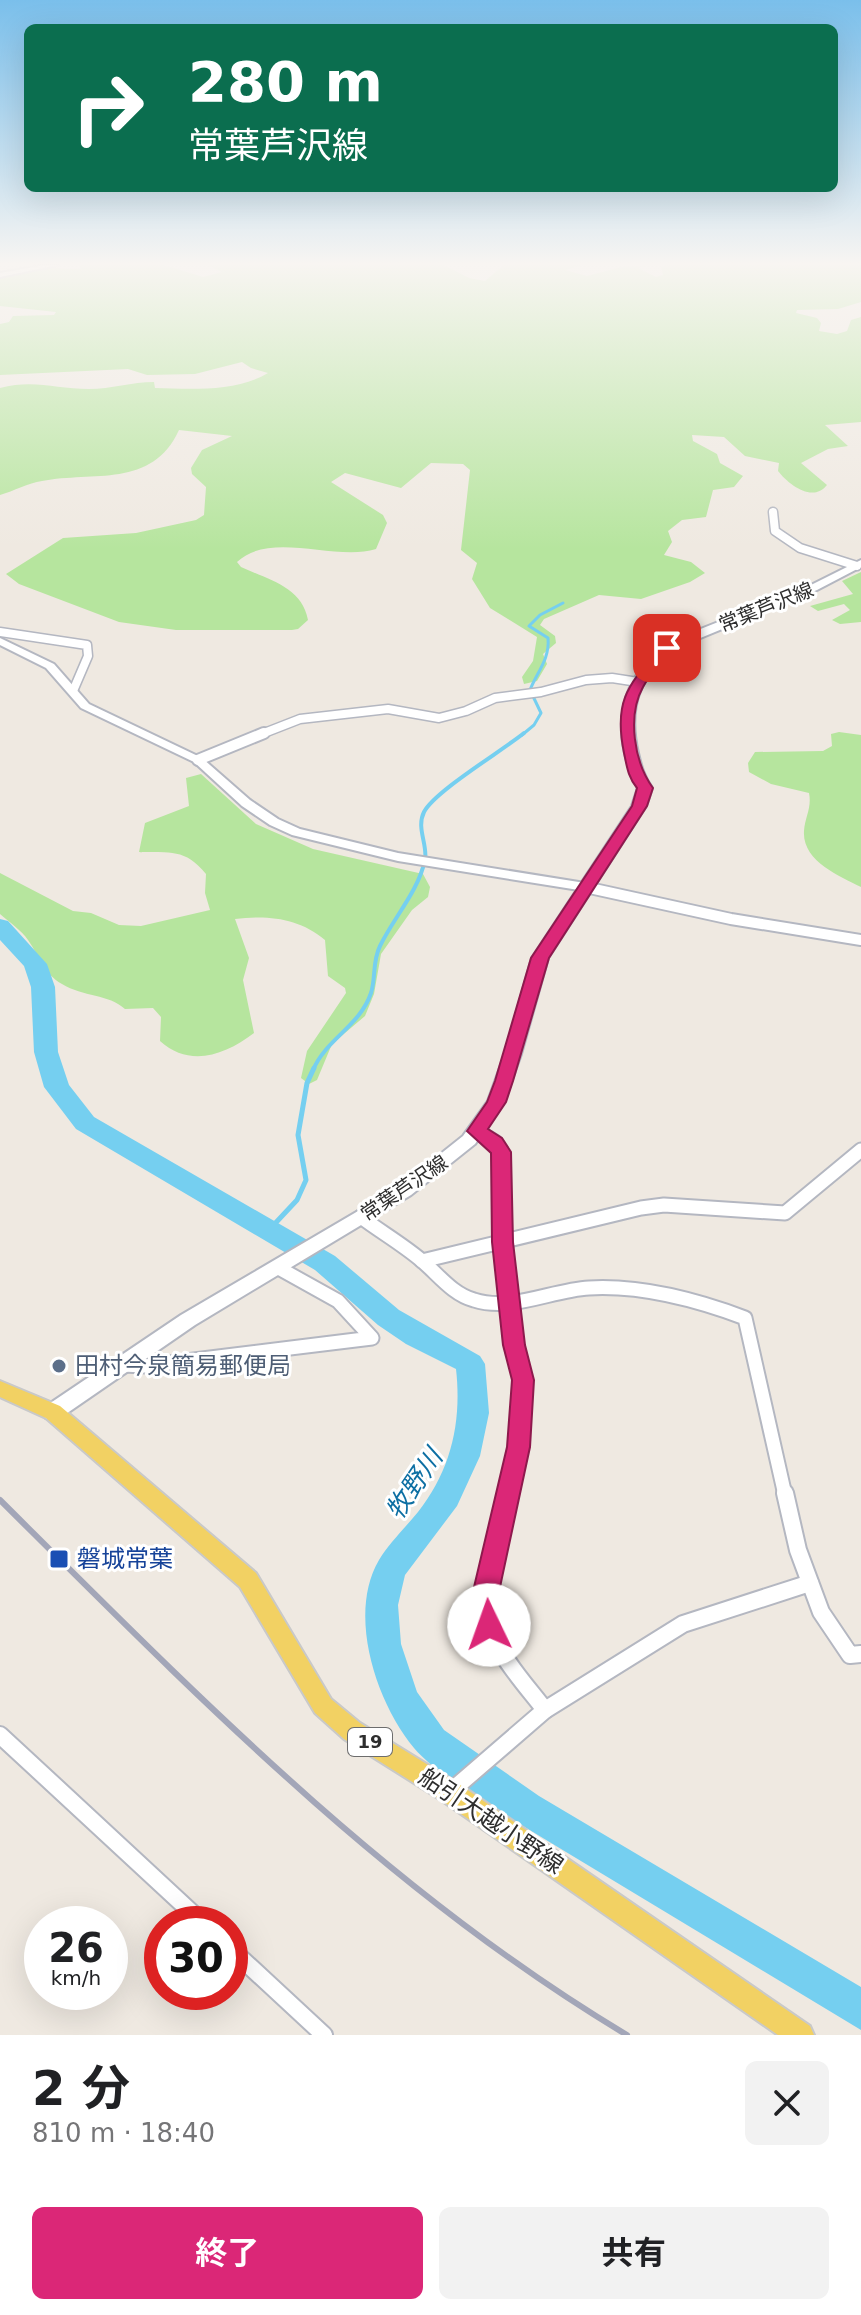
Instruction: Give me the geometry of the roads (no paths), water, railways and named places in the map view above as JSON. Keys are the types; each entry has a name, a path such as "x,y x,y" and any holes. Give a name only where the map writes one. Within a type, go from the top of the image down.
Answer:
{"main road":[{"name":"常葉芦沢線","path":"53,1412 188,1320 427,1176 477,1131 496,1102 504,1081 540,958 624,831 643,796 645,788 637,778 625,723 630,697 638,682 659,656 677,643 813,588 859,564"},
{"name":"船引大越小野線","path":"0,1389 53,1412 248,1580 286,1638 323,1706 352,1731 455,1785 801,2035"}],"street":[{"path":"773,512 773,527 778,536 803,549 859,564"},
{"path":"0,632 87,645 88,656 73,691"},
{"path":"0,641 50,666 85,706 198,760 246,803 296,832 398,857 585,887 731,919 861,940"},
{"path":"198,760 300,719 388,709 439,718 466,711 495,698 541,692 586,680 612,678 638,682"},
{"path":"477,1131 495,1142 501,1152 502,1242 514,1345 523,1380 519,1447 487,1587 489,1625 506,1660 545,1710"},
{"path":"422,1261 641,1208 664,1205 785,1213 861,1150"},
{"path":"361,1217 422,1261 453,1290 479,1302 510,1301 587,1288 616,1288 723,1309 745,1318 798,1550 821,1612 850,1655 861,1654"},
{"path":"122,1365 145,1366 372,1338 338,1301 277,1267"},
{"path":"455,1785 545,1710 683,1624 810,1583"},
{"path":"0,1735 185,1906"},
{"path":"248,1965 324,2035"}],"waterway":[{"path":"522,735 534,725 541,713 530,690 548,646 548,638 529,626 540,615 563,603"},
{"path":"313,1069 326,1050 366,1005 380,946 422,872 425,860 421,824 424,812 441,793 524,733"},
{"name":"牧野川","path":"0,926 35,964 43,987 46,1052 57,1087 85,1123 325,1263 388,1318 470,1364 473,1413 465,1456 446,1497 389,1572 381,1605 384,1644 396,1684 425,1735 507,1796 861,2010"},
{"path":"268,1231 297,1200 306,1180 298,1135 307,1083 313,1069"}],"railway":[{"path":"0,1500 221,1717 375,1854 456,1919 540,1979 627,2035"}],"place":[{"name":"田村今泉簡易郵便局","path":"59,1366"},
{"name":"磐城常葉","path":"59,1559"}]}
